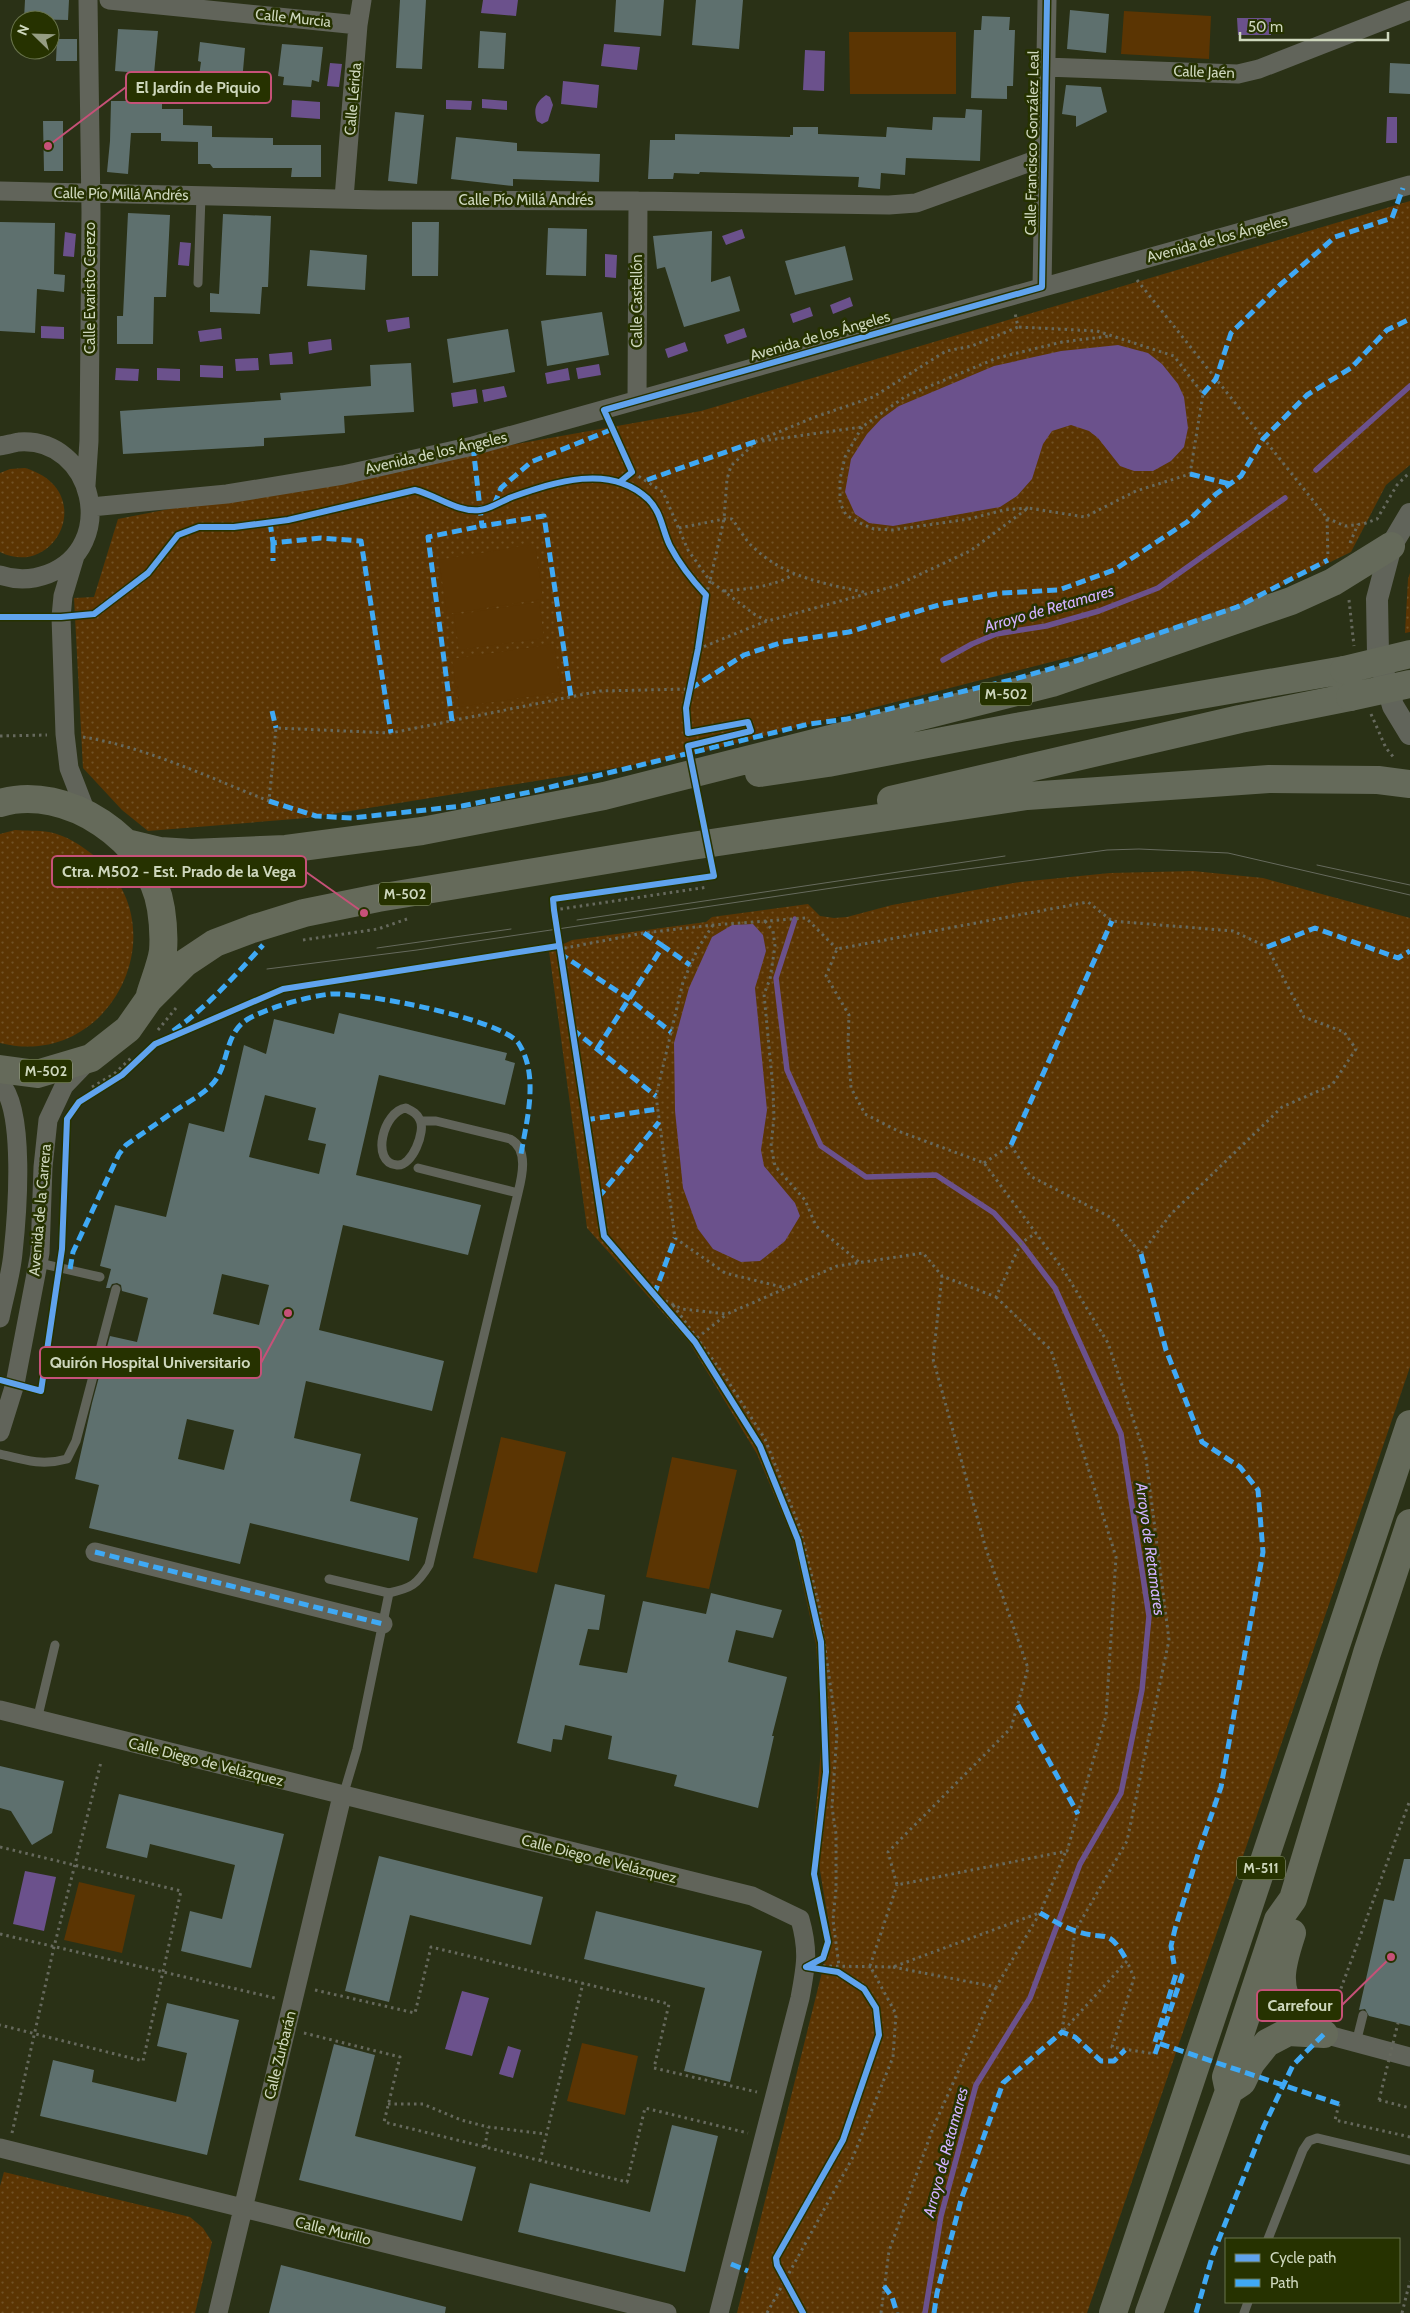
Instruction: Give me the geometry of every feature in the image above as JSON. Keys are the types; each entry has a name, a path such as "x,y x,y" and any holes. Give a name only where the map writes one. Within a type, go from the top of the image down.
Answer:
{"highway":[{"name":"M-502","path":"604,796 1052,683 1291,600 1333,582 1391,546"},
{"name":"M-502","path":"127,843 160,851 191,853 286,850 422,831 604,796 828,763 1016,727 1344,670 1410,654"},
{"name":"M-502","path":"685,847 1240,719 1350,698 1410,684"},
{"name":"M-502","path":"0,1069 37,1074 91,1058 128,1029 149,999 185,963 215,943 304,913 378,898 685,847 1027,796 1269,779 1378,780 1410,784"},
{"name":"M-502","path":"0,803 9,800 44,800 86,812 127,843 148,873 161,908 163,951 149,999"},
{"name":"M-511","path":"1113,2313 1410,1424"},
{"name":"M-511","path":"1149,2313 1229,2091 1226,2077 1278,1920 1293,1900 1367,1653 1410,1523"},
{"path":"1293,1900 1294,1924 1284,1958 1281,1986 1293,2009 1324,2034"},
{"path":"1229,2091 1242,2082 1251,2063 1267,2043 1288,2032 1324,2034"}],"street":[{"name":"Calle Evaristo Cerezo","path":"86,485 89,441 90,193 88,0"},
{"name":"Calle Murcia","path":"109,0 358,25"},
{"name":"Calle Lérida","path":"344,198 358,25 362,0"},
{"name":"Calle Francisco González Leal","path":"1042,287 1047,0"},
{"name":"Calle Jaén","path":"1046,67 1238,74 1259,69 1410,10"},
{"name":"Calle Pío Millá Andrés","path":"0,191 200,196 888,205 916,203 1044,156"},
{"name":"Avenida de los Ángeles","path":"91,507 227,494 343,475 473,446 1410,185"},
{"name":"Calle Castellón","path":"637,400 638,201"},
{"path":"0,446 20,442 34,444 60,453 76,467 86,485 91,507 90,525 84,541 75,556 63,596 61,617 65,734 69,768 86,812"},
{"path":"1410,514 1391,546 1377,599 1378,654 1392,706 1410,734"},
{"path":"0,576 13,580 35,579 57,570 75,556"},
{"name":"Avenida de la Carrera","path":"0,1432 15,1384 38,1263 48,1120 64,1086 91,1058"},
{"name":"Avenida de la Carrera","path":"0,1082 4,1087 14,1118 18,1165 13,1254 0,1318"},
{"path":"95,1552 383,1624"},
{"name":"Calle Diego de Velázquez","path":"0,1710 752,1896 800,1919 807,1942 806,1967 800,1998 719,2313"},
{"name":"Calle Zurbarán","path":"218,2313 342,1796"},
{"path":"1324,2034 1410,2056"},
{"name":"Calle Murillo","path":"5,2150 667,2313"}],"lane":[{"path":"198,283 200,196"},
{"path":"406,1108 415,1112 421,1122 418,1140 409,1161 403,1165 387,1162 382,1155 382,1144 385,1129 391,1116 398,1109 406,1108"},
{"path":"329,1579 389,1593 406,1589 419,1582 429,1565 518,1193 522,1164 521,1154 514,1141 500,1135 436,1121 421,1122"},
{"path":"418,1168 518,1193"},
{"path":"38,1263 100,1277"},
{"path":"0,1454 51,1464 66,1459 76,1441 116,1289"},
{"path":"342,1796 357,1749 389,1593"},
{"path":"37,1720 55,1645"},
{"path":"1356,2043 1363,2015"},
{"path":"1268,2238 1303,2150 1309,2141 1317,2138 1410,2160"}],"path":[{"path":"1124,264 1327,518 1345,526 1363,524 1377,519 1397,485 1410,472"},
{"path":"1011,296 1018,327"},
{"path":"705,604 724,519 727,480 731,466 757,441 815,417 873,397 946,352 972,346 1018,327 1097,331 1174,356 1203,394 1190,474 1136,491 1085,517 1028,508 1004,510 969,520 894,530 874,528 846,515 840,503 840,479 846,457 862,427 906,396 997,358 1062,342 1112,336"},
{"path":"604,410 632,472 663,492 688,550 710,581 754,614 767,621"},
{"path":"757,441 862,427"},
{"path":"613,480 624,483 632,472"},
{"path":"698,650 767,621 894,586 970,551 1028,508"},
{"path":"1327,518 1328,560 1333,582"},
{"path":"679,528 732,519 752,547 774,564 794,574 869,593"},
{"path":"724,592 751,589 785,580 794,574"},
{"path":"700,588 706,595"},
{"path":"696,657 700,640"},
{"path":"688,698 691,681"},
{"path":"0,736 65,734 106,740 269,801 276,728 391,733 600,691 690,689"},
{"path":"554,910 708,887"},
{"path":"837,950 1088,902 1112,921 1233,931 1267,947 1304,1017 1344,1032 1356,1049 1332,1085 1282,1107 1171,1214 1140,1254 1112,1218 1030,1176 1010,1145 984,1163"},
{"path":"301,940 378,929 416,915"},
{"path":"548,948 559,950 644,933 713,925 806,918 837,950"},
{"path":"765,921 773,931 775,946 764,1000 773,1089 774,1118 772,1146 775,1166 805,1200 816,1226 859,1262"},
{"path":"713,925 698,948 683,982 656,1096 675,1238 725,1273 786,1288"},
{"path":"557,938 559,950"},
{"path":"837,950 826,976 849,1015 848,1044 851,1088 866,1114 898,1131 984,1163 1064,1271 1108,1344 1146,1458 1169,1640 1127,1841 1075,1931 1062,2032 1127,1961 1134,1978 1112,2047 1155,2054"},
{"path":"154,1034 178,1005"},
{"path":"90,1092 135,1055"},
{"path":"90,1092 122,1075 135,1063"},
{"path":"996,1297 1021,1243 1036,1233"},
{"path":"697,1338 727,1314 836,1266 922,1253 942,1276 996,1297 1051,1350 1116,1557 1106,1716 1067,1851 1040,1913 996,1987 933,2128 889,2251 881,2313"},
{"path":"767,2313 784,2278 853,2157 893,2057 896,2014 870,1966 897,1885 888,1852 1011,1728 1028,1668 986,1550 932,1359 942,1276"},
{"path":"648,1288 695,1342 760,1446 798,1540 821,1642 823,1692"},
{"path":"654,1295 682,1309 727,1314"},
{"path":"673,1305 724,1375 765,1439 800,1528 819,1606 837,1732 832,1807 836,1834 836,1889 833,1920 839,1969"},
{"path":"5,2150 101,1762"},
{"path":"1324,2034 1410,1800"},
{"path":"0,1847 181,1890 143,2062 0,2025"},
{"path":"897,1885 1067,1851"},
{"path":"893,1967 1040,1913"},
{"path":"0,1934 163,1972 415,2014 431,1947 669,2004 654,2068 775,2096"},
{"path":"806,1967 823,1958"},
{"path":"806,1967 839,1969 870,1966 893,1967 996,1987"},
{"path":"540,2161 583,1983"},
{"path":"1398,2023 1378,2100 1410,2108"},
{"path":"286,2029 400,2057 384,2122 626,2182 645,2108 764,2137"},
{"path":"388,2104 423,2104 461,2120 488,2127 546,2134"},
{"path":"1339,2104 1335,2120 1410,2137"},
{"path":"485,2147 488,2127"},
{"path":"781,2272 789,2287"},
{"path":"1402,2313 1410,2281"}],"shaded area":[{"path":"483,0 518,0 516,16 481,13"},
{"path":"1124,11 1211,16 1209,59 1121,54"},
{"path":"1237,18 1271,18 1271,35 1238,35"},
{"path":"849,32 956,32 956,94 850,94"},
{"path":"604,44 640,47 637,70 601,66"},
{"path":"805,50 825,51 824,91 803,90"},
{"path":"330,63 342,64 339,87 327,86"},
{"path":"563,81 599,85 597,108 561,104"},
{"path":"546,95 550,97 553,105 548,121 542,124 537,121 535,109 540,100"},
{"path":"482,99 507,101 507,110 482,108"},
{"path":"292,100 320,102 320,119 291,117"},
{"path":"446,100 472,101 471,110 446,109"},
{"path":"1387,117 1397,117 1397,143 1386,143"},
{"path":"1410,201 1410,465 1386,485 1351,552 1207,622 677,758 307,818 148,831 122,810 83,768 74,598 94,597 118,519 343,475 701,411"},
{"path":"742,229 745,238 726,245 722,236"},
{"path":"65,232 76,234 74,257 63,256"},
{"path":"180,242 191,243 189,266 178,265"},
{"path":"605,254 617,255 616,278 605,277"},
{"path":"850,297 853,306 833,314 830,305"},
{"path":"810,307 813,316 793,323 790,314"},
{"path":"409,317 410,328 388,332 386,320"},
{"path":"41,326 64,327 64,339 41,338"},
{"path":"221,328 222,339 200,342 198,331"},
{"path":"744,328 747,337 727,344 724,335"},
{"path":"331,339 332,350 309,354 308,342"},
{"path":"685,342 688,351 668,358 665,349"},
{"path":"1118,345 1148,353 1162,364 1178,384 1184,397 1188,428 1184,447 1171,461 1153,471 1134,471 1120,466 1098,438 1089,431 1071,425 1052,431 1043,444 1032,479 1017,496 1000,507 893,526 869,523 855,514 845,492 851,459 867,434 881,419 899,406 994,366 1061,351"},
{"path":"292,352 293,364 270,365 269,354"},
{"path":"258,358 259,370 236,371 235,359"},
{"path":"599,364 601,375 578,379 576,368"},
{"path":"200,365 223,366 223,378 200,377"},
{"path":"116,368 139,369 138,381 115,380"},
{"path":"157,368 180,369 180,381 157,380"},
{"path":"568,368 570,380 547,384 545,373"},
{"path":"504,386 507,397 484,402 482,390"},
{"path":"476,389 478,403 453,407 451,393"},
{"path":"25,468 47,479 60,494 64,512 61,529 52,544 38,554 20,557 0,552 0,473 10,469"},
{"path":"535,544 543,599 447,614 439,560"},
{"path":"1410,573 1410,632 1405,633 1408,579"},
{"path":"539,602 544,638 459,650 454,615"},
{"path":"554,644 561,692 459,707 452,659"},
{"path":"15,830 55,833 74,842 96,857 121,887 132,920 132,955 121,988 101,1015 73,1036 39,1046 0,1043 0,834"},
{"path":"1193,871 1263,878 1410,918 1410,1367 1087,2313 737,2313 831,1936 814,1835 822,1736 816,1644 793,1539 757,1454 689,1342 587,1228 549,951 572,940 706,922 712,917 808,904 820,916 847,917 892,905 1020,882 1110,873"},
{"path":"753,924 763,935 766,951 755,988 767,1110 761,1150 764,1166 795,1203 800,1216 785,1241 760,1261 741,1262 713,1249 698,1229 683,1188 675,1111 674,1043 689,988 712,937 732,925"},
{"path":"501,1437 566,1452 537,1573 473,1558"},
{"path":"672,1457 737,1470 709,1589 646,1577"},
{"path":"25,1871 56,1877 44,1931 13,1924"},
{"path":"79,1882 135,1895 122,1953 64,1940"},
{"path":"462,1991 489,1998 472,2056 445,2049"},
{"path":"582,2043 638,2056 625,2115 567,2101"},
{"path":"508,2046 521,2050 513,2078 499,2074"},
{"path":"4,2172 190,2217 203,2228 212,2242 195,2313 0,2313 0,2186"}],"building":[{"path":"25,0 69,0 68,20 60,20 60,10 24,10"},
{"path":"400,0 426,0 422,69 396,68"},
{"path":"616,0 664,0 661,36 614,32"},
{"path":"696,0 743,0 739,49 692,45"},
{"path":"1070,10 1109,14 1106,53 1067,49"},
{"path":"982,16 1010,17 1009,30 1015,30 1013,86 1007,86 1007,99 971,98 974,30 981,30"},
{"path":"118,29 158,31 154,74 115,71"},
{"path":"480,31 506,33 504,69 478,68"},
{"path":"60,39 77,39 77,61 56,61 60,60"},
{"path":"200,42 245,48 242,82 199,76 201,62 198,61"},
{"path":"282,44 323,47 319,82 312,80 311,87 283,85 284,77 278,76"},
{"path":"1390,63 1410,64 1410,94 1389,93"},
{"path":"1066,85 1101,87 1107,112 1076,127 1076,116 1062,114"},
{"path":"111,101 152,101 152,104 162,104 162,109 183,109 183,125 212,126 212,137 273,138 273,145 321,145 321,177 291,177 292,168 213,168 210,164 198,164 198,142 161,141 161,133 131,133 128,174 107,172"},
{"path":"966,109 982,110 980,161 906,158 905,175 881,173 880,189 858,187 859,177 700,172 699,174 674,173 673,179 648,179 650,140 675,140 675,134 790,137 790,135 793,135 793,127 818,127 818,134 886,137 887,127 932,130 933,117 965,118"},
{"path":"395,112 424,115 417,184 388,181"},
{"path":"43,121 63,121 63,171 44,171"},
{"path":"456,137 517,143 517,151 600,154 599,182 513,179 513,186 451,179"},
{"path":"128,213 170,215 166,297 154,297 153,344 117,344 117,316 123,316"},
{"path":"223,214 271,216 268,287 262,287 260,314 210,312 210,293 219,294"},
{"path":"0,222 55,223 54,274 65,275 64,292 37,289 35,333 0,331"},
{"path":"412,222 439,222 438,276 412,276"},
{"path":"548,228 587,229 586,276 546,275"},
{"path":"712,231 711,282 730,276 740,311 684,327 665,267 657,269 653,236"},
{"path":"845,246 853,280 795,295 785,261"},
{"path":"310,250 367,255 365,290 307,286"},
{"path":"602,312 609,355 547,366 541,321"},
{"path":"508,329 515,372 453,383 447,339"},
{"path":"411,363 414,412 344,416 345,433 264,438 264,446 123,454 120,411 281,400 280,393 371,386 370,365"},
{"path":"339,1013 507,1053 505,1060 515,1063 505,1105 379,1075 356,1175 481,1205 468,1255 343,1225 319,1330 444,1361 432,1411 306,1381 294,1438 361,1454 350,1501 418,1518 409,1561 250,1523 240,1564 89,1528 99,1485 75,1479 92,1403 110,1336 137,1342 148,1298 122,1291 121,1285 117,1283 112,1284 110,1288 106,1288 111,1269 100,1266 115,1205 166,1217 189,1123 224,1132 244,1045 266,1054 274,1019 334,1034","holes":["265,1095 316,1108 308,1140 326,1144 319,1174 249,1157","222,1274 269,1285 259,1325 213,1314","187,1419 234,1430 224,1470 178,1459"]},
{"path":"555,1584 605,1595 599,1630 588,1629 579,1665 627,1673 643,1601 706,1614 711,1593 782,1610 773,1638 736,1630 728,1662 787,1677 772,1736 774,1736 758,1808 674,1786 677,1775 608,1759 612,1736 565,1725 562,1740 553,1739 551,1752 517,1743"},
{"path":"0,1766 64,1781 52,1833 32,1845 11,1811 0,1808"},
{"path":"119,1794 284,1834 251,1968 181,1951 190,1911 222,1919 235,1865 150,1844 147,1858 106,1848"},
{"path":"379,1856 543,1897 531,1945 410,1915 389,2002 345,1991"},
{"path":"1404,1859 1410,1859 1410,2026 1369,2016 1365,2009 1359,2010 1384,1899 1394,1901"},
{"path":"596,1911 762,1951 730,2082 684,2071 705,1988 584,1959"},
{"path":"167,2003 239,2020 207,2155 40,2116 53,2060 94,2070 92,2082 176,2102 187,2053 157,2046"},
{"path":"334,2044 375,2055 355,2136 476,2167 462,2221 299,2180"},
{"path":"672,2125 718,2136 685,2272 518,2232 530,2183 650,2212"},
{"path":"281,2265 446,2307 445,2313 269,2313"}],"waterway":[{"name":"Arroyo de Retamares","path":"1316,470 1410,386"},
{"name":"Arroyo de Retamares","path":"943,660 972,644 996,634 1046,626 1099,611 1158,588 1285,498"},
{"name":"Arroyo de Retamares","path":"795,919 776,978 787,1070 821,1146 866,1177 936,1175 994,1213 1021,1243 1055,1288 1121,1434 1149,1616 1142,1690 1121,1793 1080,1864 1030,1998 976,2085 941,2216 925,2313"}],"tram line":[{"path":"267,969 417,950 879,881 1107,850 1139,849 1228,853 1410,895"},
{"path":"577,920 1005,856"},
{"path":"1317,865 1410,885"},
{"path":"377,948 511,929"}],"marked path":[{"path":"1203,394 1216,379 1231,333 1280,285 1335,237 1392,218 1403,188"},
{"path":"690,689 744,655 783,642 849,632 942,604 1001,593 1059,590 1114,570 1187,522 1216,494 1241,476 1263,439 1307,395 1351,368 1387,330 1410,319"},
{"path":"494,505 501,488 531,462 613,429"},
{"path":"647,480 757,441"},
{"path":"473,446 482,526 544,516 571,697"},
{"path":"1190,474 1230,484"},
{"path":"270,522 273,543 321,538 361,541 391,733"},
{"path":"452,721 428,537 482,526"},
{"path":"273,543 273,561"},
{"path":"269,801 316,816 352,818 462,806 530,792 809,724 847,719 1015,679 1067,664 1237,607 1328,560"},
{"path":"272,711 276,728"},
{"path":"1011,1145 1112,921"},
{"path":"1267,947 1315,928 1398,958 1410,951"},
{"path":"644,933 663,946"},
{"path":"173,1031 231,980 263,945"},
{"path":"597,1049 663,946 690,965"},
{"path":"559,953 629,999 671,1032"},
{"path":"70,1269 73,1252 119,1154 126,1145 198,1096 213,1083 221,1070 232,1038 241,1024 266,1011 300,1000 331,994 371,997 461,1017 488,1025 508,1035 519,1044 529,1070 530,1098 521,1154"},
{"path":"572,1029 656,1096"},
{"path":"585,1120 657,1109"},
{"path":"598,1198 659,1122"},
{"path":"654,1295 675,1238"},
{"path":"1141,1254 1166,1350 1202,1442 1240,1467 1258,1490 1263,1552 1221,1787 1175,1929 1171,1946 1174,1964"},
{"path":"95,1552 383,1624"},
{"path":"1018,1705 1078,1814"},
{"path":"1040,1913 1071,1929 1110,1939 1115,1943 1127,1961"},
{"path":"1155,2054 1182,1976 1176,1974 1155,2042 1339,2104"},
{"path":"934,2313 937,2293 961,2200 1003,2083 1062,2032 1075,2037 1101,2061 1114,2061 1125,2050"},
{"path":"1196,2313 1213,2254 1264,2126 1293,2065 1324,2034"},
{"path":"731,2264 748,2271"},
{"path":"884,2286 892,2297 897,2313"}],"cycle path":[{"path":"621,481 632,472 604,410 1042,287 1047,0"},
{"path":"0,617 61,617 94,614 148,573 178,535 199,527 234,527 288,520 415,490 464,509 480,510 546,486 582,479 617,481 633,488 648,499 659,516 667,540 674,553 686,572 706,595 698,649 686,708 688,733 748,722 751,731 688,746 714,876 553,899 604,1236 695,1342 760,1446 798,1540 821,1642 826,1772 814,1874 828,1942 823,1958 806,1967 838,1972 864,1989 876,2008 879,2035 843,2140 776,2258 777,2265 803,2313"},
{"path":"0,1380 41,1391 62,1249 67,1119 79,1102 122,1075 155,1044 283,989 558,946"}],"place":[{"name":"El Jardín de Piquio","path":"48,146"},
{"name":"Ctra. M502 - Est. Prado de la Vega","path":"364,913"},
{"name":"Quirón Hospital Universitario","path":"288,1313"},
{"name":"Carrefour","path":"1391,1957"}]}
